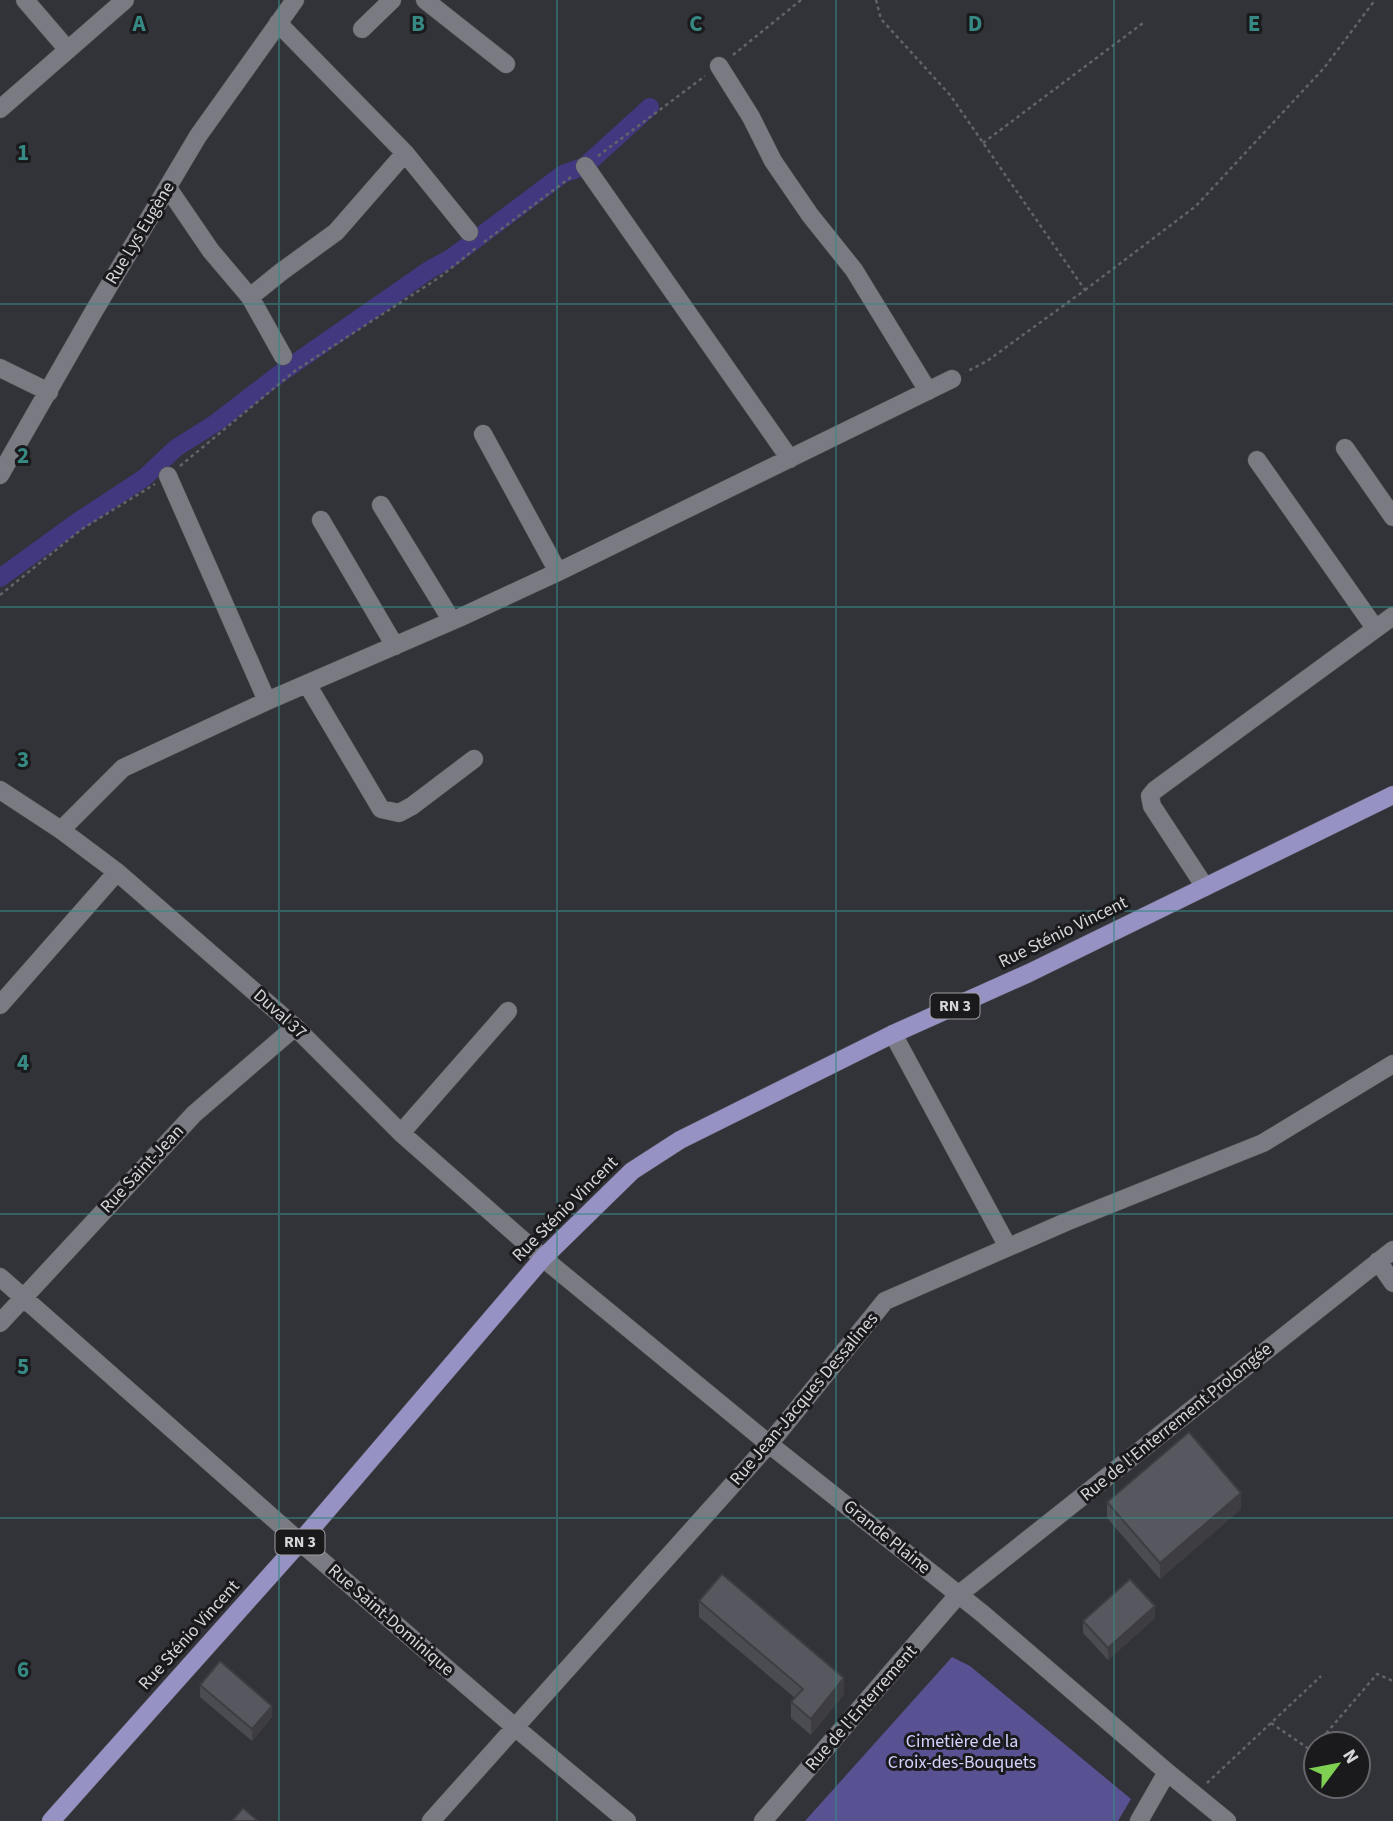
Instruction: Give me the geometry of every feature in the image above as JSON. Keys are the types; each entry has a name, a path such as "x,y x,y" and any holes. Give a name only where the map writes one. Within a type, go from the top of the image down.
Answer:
{"main road":[{"name":"Rue Sténio Vincent","path":"51,1821 300,1542 543,1258 632,1171 741,1109 893,1034 1029,973 1393,795"}],"street":[{"path":"25,0 68,50"},
{"path":"0,109 125,0"},
{"path":"362,29 392,0"},
{"path":"425,0 506,64"},
{"path":"284,9 469,232"},
{"name":"Rue Lys Eugène","path":"0,475 198,136 284,9"},
{"path":"719,66 751,117 773,161 810,215 854,270 928,391"},
{"path":"250,297 336,232 405,153"},
{"path":"585,166 790,459"},
{"path":"167,188 211,251 250,297 283,356"},
{"path":"0,368 49,393"},
{"path":"61,830 123,768 558,572 952,379"},
{"path":"483,434 558,572"},
{"path":"1345,448 1393,517"},
{"path":"1257,460 1375,628"},
{"path":"168,476 267,701"},
{"path":"381,505 452,621"},
{"path":"321,520 395,646"},
{"path":"1205,887 1152,806 1150,796 1393,616"},
{"path":"307,684 381,809 399,813 474,759"},
{"name":"Duval 37","path":"0,790 61,830 117,872 295,1027 401,1133 543,1258"},
{"path":"0,1004 117,872"},
{"path":"401,1133 508,1011"},
{"name":"Rue Saint-Jean","path":"0,1322 194,1114 295,1027"},
{"path":"893,1034 1008,1248"},
{"name":"Rue Jean-Jacques Dessalines","path":"431,1821 769,1444 885,1301 1066,1222 1263,1143 1393,1064"},
{"name":"Rue de l'Enterrement Prolongée","path":"958,1595 1393,1250"},
{"name":"Grande Plaine","path":"543,1258 958,1595 1227,1821"},
{"path":"1378,1261 1393,1283"},
{"name":"Rue Saint-Dominique","path":"0,1277 300,1542 627,1821"},
{"name":"Rue de l'Enterrement","path":"764,1821 958,1595"},
{"path":"1139,1821 1167,1772"}],"path":[{"path":"0,595 82,529 168,476 296,370 440,277 719,66 801,0"},
{"path":"876,0 881,19 950,95 1085,290"},
{"path":"952,379 987,361 1196,206 1324,68 1375,0"},
{"path":"983,143 1143,23"},
{"path":"1330,1730 1377,1674 1393,1681"},
{"path":"1194,1794 1321,1676"},
{"path":"1271,1723 1302,1745"}],"green space":[{"name":"Cimetière de la Croix-des-Bouquets","path":"952,1657 970,1666 1131,1799 1118,1821 805,1821"}],"building":[{"path":"1189,1432 1241,1493 1160,1563 1107,1502"},
{"path":"722,1574 844,1678 811,1719 791,1702 803,1689 699,1601"},
{"path":"1130,1579 1155,1606 1108,1648 1083,1621"},
{"path":"220,1661 272,1706 252,1729 200,1685"},
{"path":"243,1808 258,1821 232,1821"}],"waterway":[{"path":"0,578 144,478 176,448 217,422 278,375 429,270 451,258 563,174 585,166 650,107"}]}
